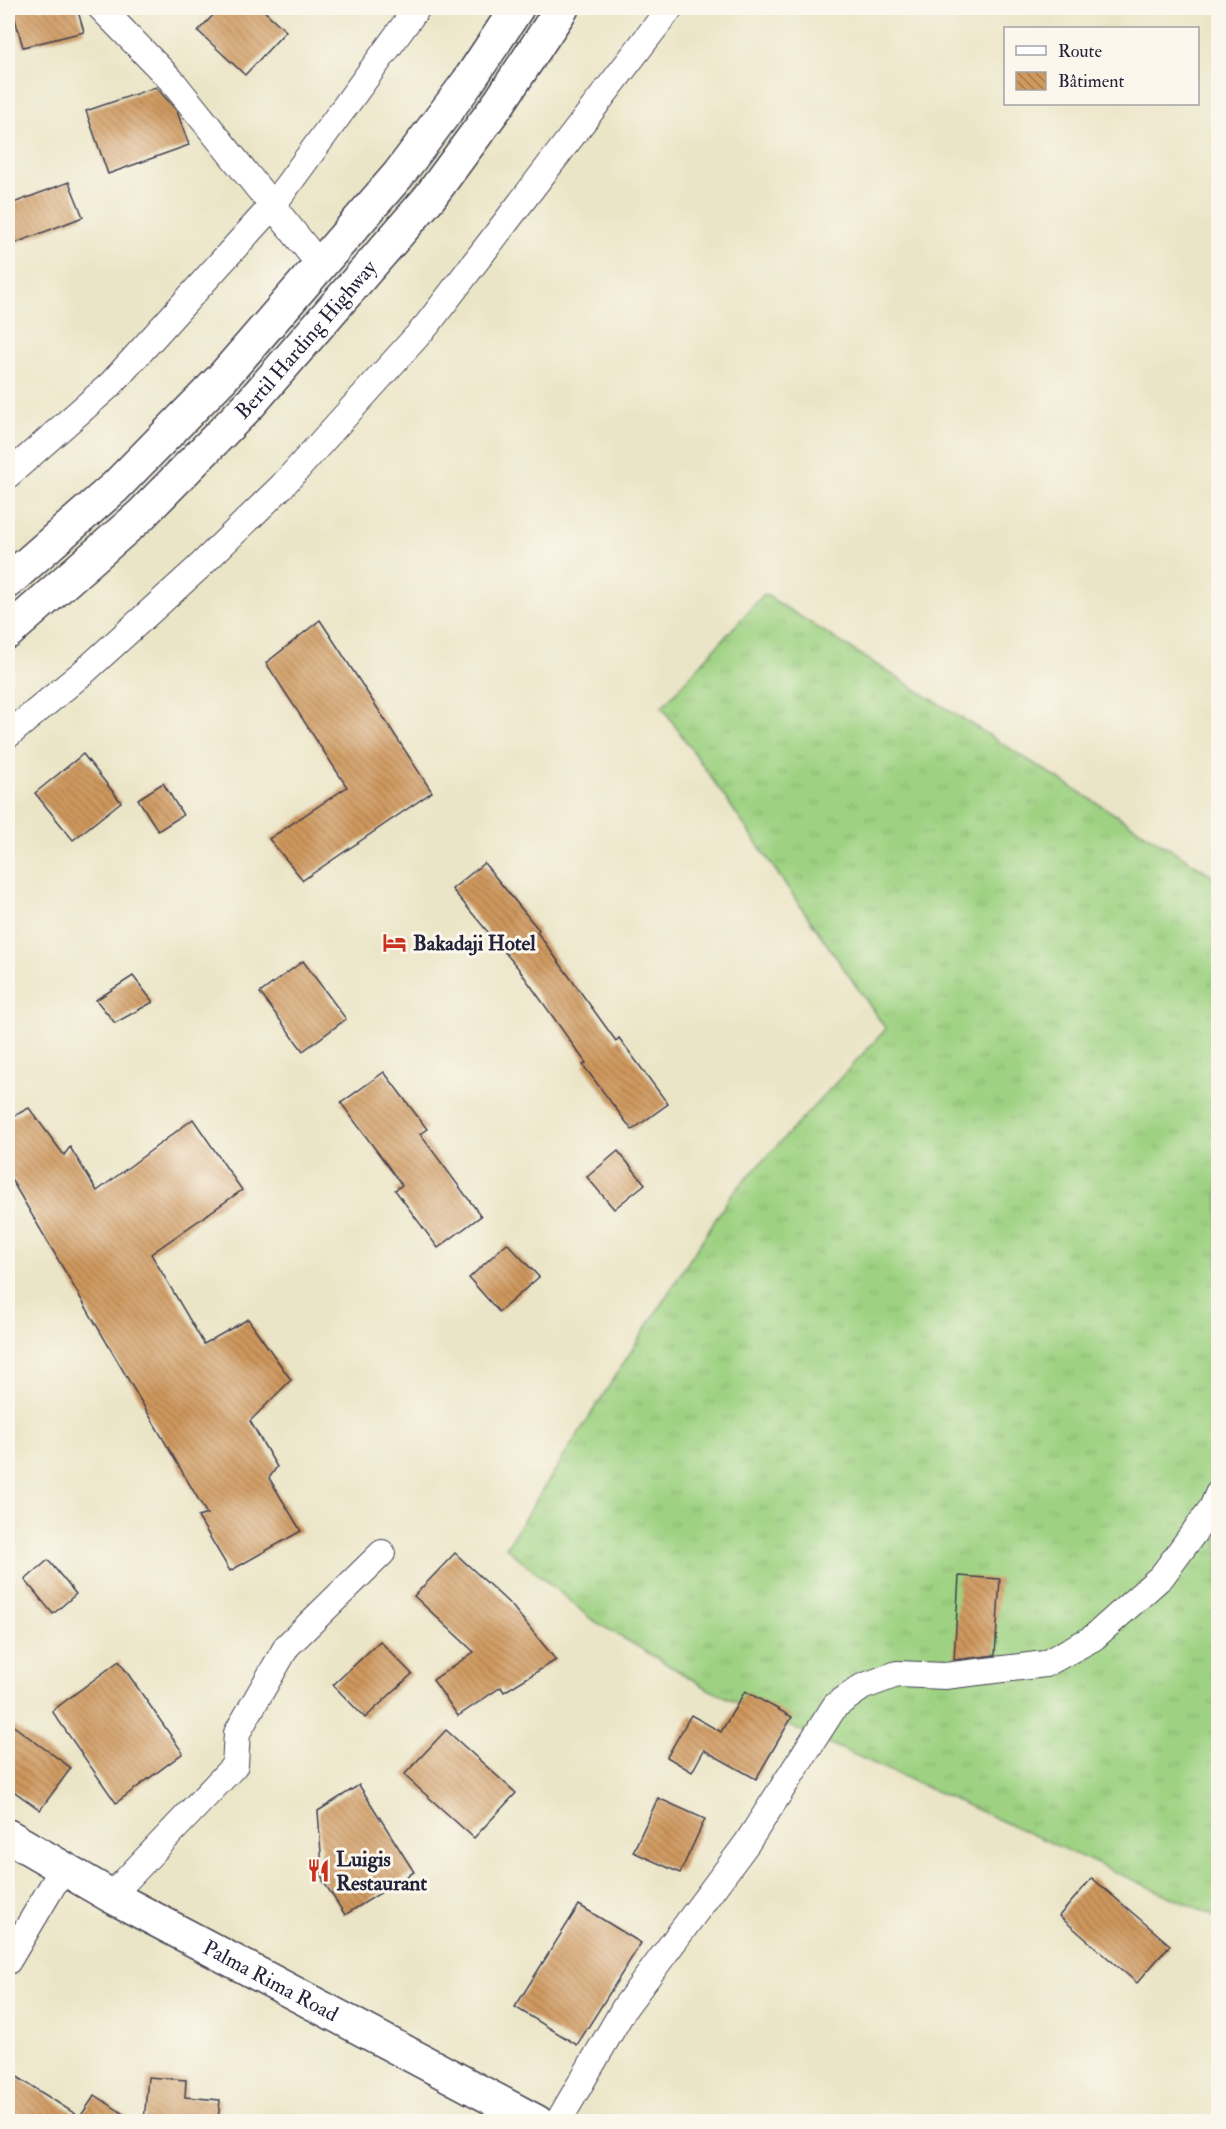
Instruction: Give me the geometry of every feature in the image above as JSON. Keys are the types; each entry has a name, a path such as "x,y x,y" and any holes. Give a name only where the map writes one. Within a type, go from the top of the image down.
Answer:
{"main road":[{"name":"Bertil Harding Highway","path":"8,581 115,487 222,378 399,174 468,82 517,8"},
{"name":"Bertil Harding Highway","path":"8,632 141,515 250,404 429,198 499,103 562,8"},
{"name":"Palma Rima Road","path":"8,1836 111,1896 537,2121"}],"street":[{"path":"101,8 172,81 320,264"},
{"path":"8,475 111,384 273,205 417,8"},
{"path":"8,735 86,670 198,568 282,486 427,325 601,95 670,8"},
{"path":"558,2121 625,2007 747,1843 834,1706 862,1687 897,1674 945,1676 1045,1664 1093,1638 1162,1576 1212,1508 1218,1494"},
{"path":"111,1896 235,1765 237,1733 287,1646 382,1553"},
{"path":"8,1961 63,1868"}],"green space":[{"path":"764,594 1218,879 1218,1918 710,1690 591,1619 506,1547 731,1195 886,1029 662,707"}],"building":[{"path":"12,8 77,8 84,32 23,47"},
{"path":"220,8 261,8 286,31 245,75 198,31"},
{"path":"156,87 177,111 189,145 108,174 86,111"},
{"path":"69,182 83,217 8,246 8,205"},
{"path":"320,620 432,792 303,880 269,839 347,787 266,663"},
{"path":"83,754 121,802 73,840 35,793"},
{"path":"163,783 183,815 158,831 138,799"},
{"path":"484,863 539,930 537,932 616,1041 619,1038 668,1104 632,1130 583,1065 586,1063 518,968 452,889"},
{"path":"303,961 346,1019 303,1051 260,993"},
{"path":"133,976 153,1002 115,1023 96,1000"},
{"path":"384,1072 427,1129 420,1134 481,1216 438,1248 395,1190 402,1185 341,1103"},
{"path":"29,1108 64,1155 70,1147 97,1191 193,1119 242,1190 151,1254 204,1344 248,1319 291,1380 250,1421 277,1467 269,1478 301,1531 230,1571 198,1517 207,1514 8,1174 8,1119"},
{"path":"618,1151 645,1184 614,1209 587,1177"},
{"path":"507,1243 539,1277 499,1312 469,1278"},
{"path":"455,1553 512,1606 556,1660 504,1692 501,1687 458,1716 433,1680 474,1652 414,1596"},
{"path":"48,1560 76,1594 53,1614 25,1580"},
{"path":"959,1576 1000,1579 995,1655 954,1660"},
{"path":"380,1641 412,1674 365,1718 333,1685"},
{"path":"119,1661 183,1753 116,1803 52,1711"},
{"path":"745,1691 792,1717 756,1779 704,1750 692,1772 667,1757 691,1715 721,1732"},
{"path":"8,1722 71,1768 40,1810 8,1787"},
{"path":"446,1730 516,1793 474,1838 404,1775"},
{"path":"359,1785 414,1872 345,1915 323,1881 318,1811"},
{"path":"658,1798 705,1819 680,1873 633,1852"},
{"path":"1092,1878 1170,1945 1137,1983 1059,1916"},
{"path":"579,1905 641,1943 577,2045 515,2007"},
{"path":"8,2071 80,2117 95,2095 134,2121 8,2121"},
{"path":"148,2077 186,2080 185,2097 220,2100 218,2121 144,2121"}],"place":[{"name":"Bakadaji Hotel","path":"395,943"},
{"name":"Luigis Restaurant","path":"318,1871"}]}
